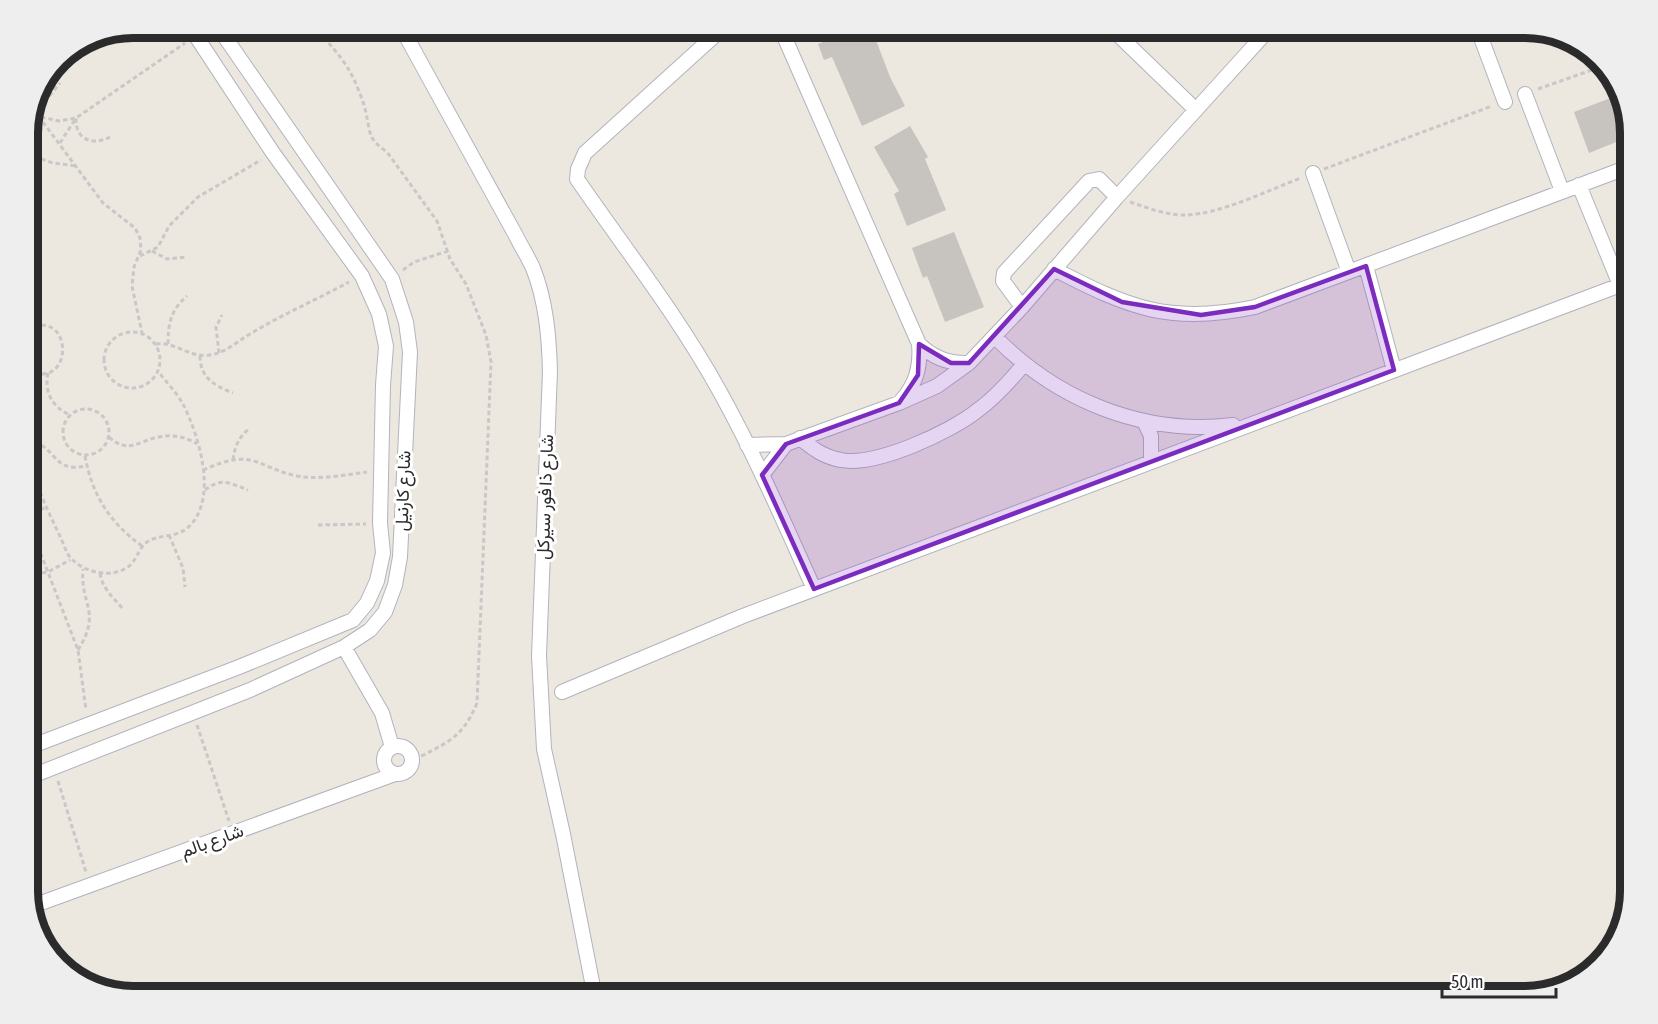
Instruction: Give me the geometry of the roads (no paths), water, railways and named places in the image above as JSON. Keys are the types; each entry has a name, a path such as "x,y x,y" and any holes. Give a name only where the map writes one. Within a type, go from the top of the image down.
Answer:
{"street":[{"name":"شارع كارنيل","path":"38,744 352,621 367,603 377,581 383,553 380,523 386,346 380,314 362,276 273,153 198,38"},
{"name":"شارع كارنيل","path":"38,774 250,690 344,647 370,630 385,612 395,585 400,557 410,352 406,322 392,279 226,38"},
{"name":"شارع ذا فور سيركل","path":"407,38 533,268 543,300 549,339 550,371 539,656 544,749 593,986"},
{"path":"712,38 585,153 578,168 577,179 677,324 719,390 762,474 814,589"},
{"path":"785,38 919,344 918,375 908,393 899,403"},
{"path":"1121,38 1196,110"},
{"path":"1481,38 1505,102"},
{"path":"747,445 786,444 899,403 937,386 969,363 1022,307 1259,39"},
{"path":"1525,94 1562,191"},
{"path":"1054,269 1122,302 1166,313 1202,315 1228,312 1254,307 1620,169"},
{"path":"1313,174 1348,272"},
{"path":"1022,307 1003,281 1004,273 1089,181 1099,179 1117,197"},
{"path":"1579,185 1620,272"},
{"path":"1366,266 1394,370"},
{"path":"562,692 743,616 1620,285"},
{"path":"995,337 1024,364 1049,382 1103,409 1144,421 1192,427 1252,422"},
{"path":"919,344 933,356 942,360 951,363 969,363"},
{"path":"800,438 813,449 843,461 859,461 900,449 948,429 977,412 1002,390 1024,364"},
{"path":"1144,421 1151,436 1151,461"},
{"path":"762,474 786,444"},
{"path":"383,553 400,557"},
{"path":"344,647 382,713 392,747"},
{"path":"239,667 250,690"},
{"path":"392,747 406,748 410,752 412,761 404,773 390,772 384,764 385,754 392,747"},
{"name":"شارع بالم","path":"38,904 395,774"}]}
